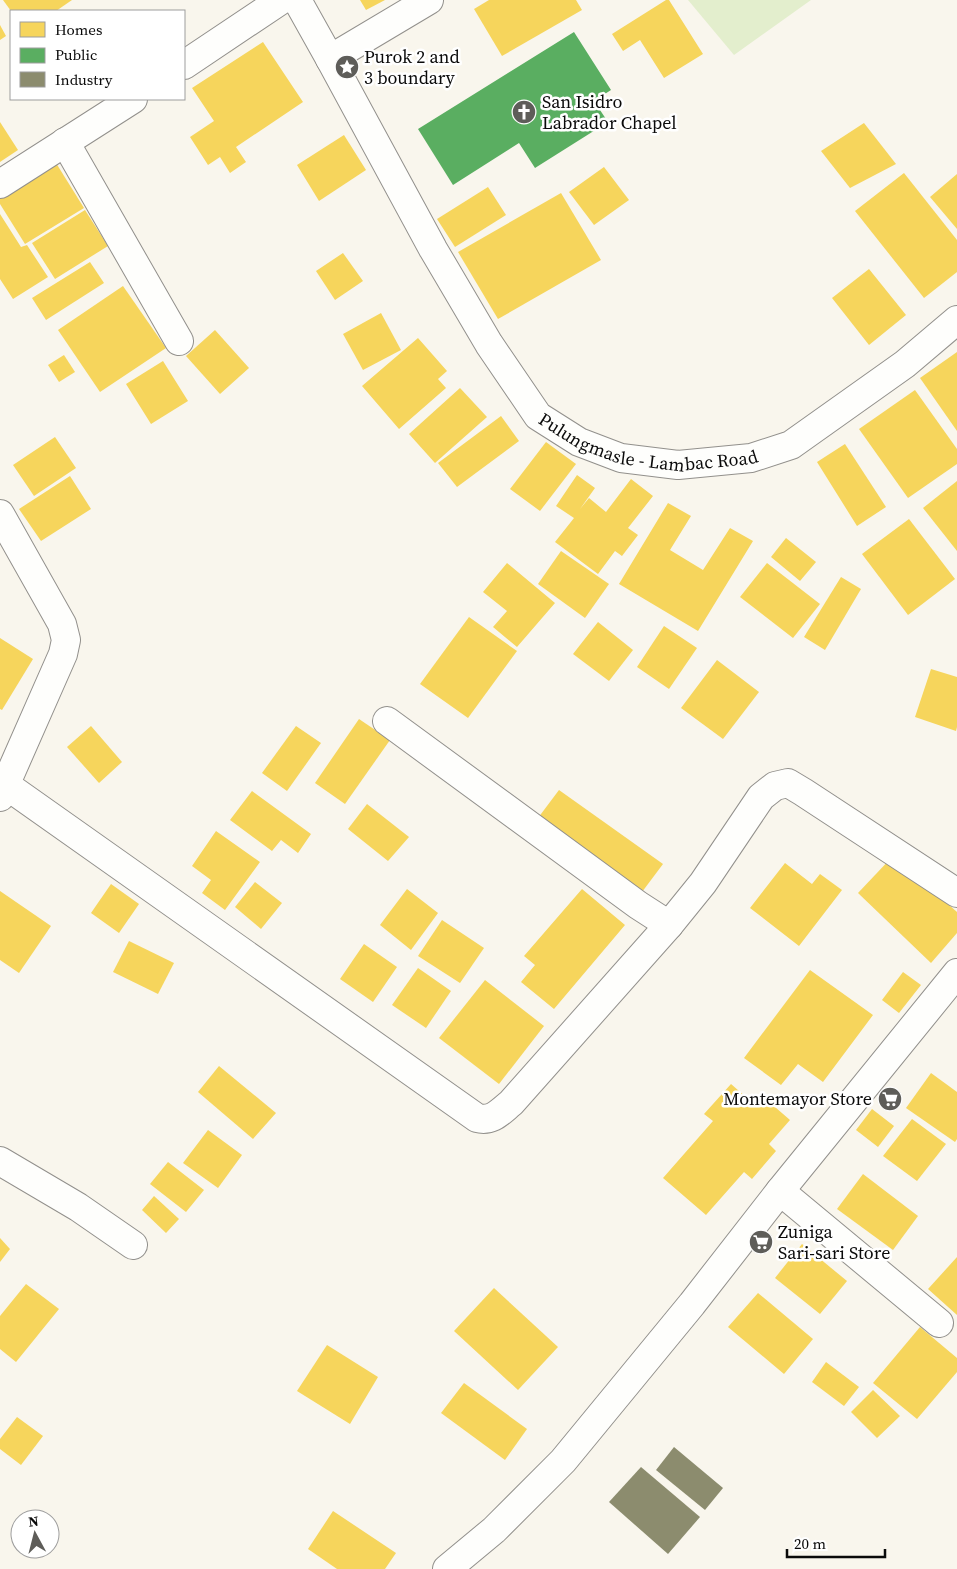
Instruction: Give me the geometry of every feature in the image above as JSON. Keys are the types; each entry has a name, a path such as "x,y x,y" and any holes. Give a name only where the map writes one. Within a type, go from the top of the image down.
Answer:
{"street":[{"path":"185,65 281,0"},
{"name":"Pulungmasle - Lambac Road","path":"297,0 433,249 489,344 538,416 579,442 621,458 678,465 751,458 767,453 791,445 906,364 957,320"},
{"path":"330,59 429,0"},
{"path":"0,184 130,100"},
{"path":"65,142 138,283 179,341"},
{"path":"0,514 62,624 66,640 63,654 3,791 477,1118 485,1120 494,1117 511,1103 670,924 703,883 761,797 775,786 788,783 957,893"},
{"path":"386,722 638,905 670,924"},
{"path":"447,1569 494,1530 563,1461 692,1304 780,1190 957,972"},
{"path":"0,1161 78,1207 133,1246"},
{"path":"780,1190 938,1323"}],"green space":[{"path":"688,0 811,0 734,55"}],"building: Homes":[{"path":"3,0 72,0 57,10 10,10"},
{"path":"360,0 385,0 366,10"},
{"path":"489,0 576,0 582,10 502,56 474,9"},
{"path":"666,0 669,0 703,54 664,78 640,40 623,51 612,34"},
{"path":"0,25 6,36 0,40"},
{"path":"263,42 303,102 236,147 246,162 230,173 220,157 208,165 190,137 214,121 192,88"},
{"path":"0,122 18,150 0,162"},
{"path":"864,123 896,164 850,188 821,151"},
{"path":"344,135 366,170 319,201 297,165"},
{"path":"56,163 84,208 25,244 0,204 0,198"},
{"path":"604,167 629,200 594,225 569,192"},
{"path":"904,173 957,240 957,272 924,298 855,211"},
{"path":"957,174 957,229 930,197"},
{"path":"488,187 506,215 455,247 437,219"},
{"path":"561,193 601,260 498,319 458,252"},
{"path":"85,210 108,246 55,279 32,243"},
{"path":"0,214 21,247 27,245 48,277 13,299 0,279"},
{"path":"343,253 363,281 335,300 316,271"},
{"path":"90,262 104,283 46,320 32,298"},
{"path":"869,269 906,315 869,345 832,298"},
{"path":"123,286 166,348 100,392 58,330"},
{"path":"381,313 401,350 363,370 343,334"},
{"path":"215,330 249,368 220,394 186,356"},
{"path":"418,338 447,371 438,379 446,388 399,429 362,386"},
{"path":"957,352 957,431 920,378"},
{"path":"64,355 75,372 59,382 48,365"},
{"path":"163,361 188,401 151,424 126,384"},
{"path":"460,388 487,417 435,463 409,434"},
{"path":"915,390 957,449 957,464 908,498 859,429"},
{"path":"501,416 519,441 457,487 438,463"},
{"path":"55,437 76,468 34,496 13,465"},
{"path":"546,442 576,464 540,511 510,489"},
{"path":"845,444 886,507 857,526 817,462"},
{"path":"577,475 595,488 580,509 589,498 606,512 631,479 653,496 628,528 638,535 622,556 615,551 598,574 555,542 574,518 556,506"},
{"path":"70,476 91,509 41,541 19,509"},
{"path":"957,481 957,551 923,508"},
{"path":"668,503 691,516 670,550 703,570 730,528 753,541 698,631 619,584"},
{"path":"909,519 955,579 908,615 862,554"},
{"path":"786,538 816,562 800,581 771,557"},
{"path":"561,551 609,584 585,618 538,584"},
{"path":"507,563 555,603 517,647 493,627 507,611 483,592"},
{"path":"767,563 820,604 793,638 740,597"},
{"path":"841,577 861,589 825,650 804,637"},
{"path":"469,617 517,651 468,718 420,684"},
{"path":"598,622 633,650 609,681 573,654"},
{"path":"664,626 697,648 669,689 637,667"},
{"path":"0,638 33,659 2,710 0,709"},
{"path":"717,660 759,692 723,739 681,708"},
{"path":"931,669 957,677 956,731 915,717"},
{"path":"359,719 390,740 345,804 315,783"},
{"path":"91,726 122,762 99,783 67,747"},
{"path":"296,726 321,743 287,791 262,773"},
{"path":"559,790 663,864 642,892 538,818"},
{"path":"252,791 311,834 298,853 281,840 272,851 230,820"},
{"path":"367,804 409,837 388,861 348,829"},
{"path":"216,831 260,862 225,910 202,893 211,880 192,866"},
{"path":"893,856 957,912 957,933 931,963 858,893"},
{"path":"785,863 812,884 820,874 842,890 799,946 750,908"},
{"path":"255,882 282,903 261,929 235,907"},
{"path":"111,884 139,904 119,933 91,913"},
{"path":"407,889 438,913 411,950 380,925"},
{"path":"582,889 625,925 554,1009 521,982 535,965 524,956"},
{"path":"0,891 51,926 19,973 0,960"},
{"path":"442,920 484,948 460,983 418,956"},
{"path":"129,941 174,963 158,994 113,972"},
{"path":"364,944 397,967 373,1002 340,979"},
{"path":"418,968 451,991 426,1028 392,1005"},
{"path":"810,970 873,1015 823,1082 798,1064 781,1085 744,1058"},
{"path":"903,972 921,985 899,1013 882,1000"},
{"path":"485,980 544,1026 499,1084 439,1038"},
{"path":"219,1066 276,1113 253,1139 198,1092"},
{"path":"931,1073 957,1092 957,1139 955,1142 906,1108"},
{"path":"731,1084 754,1104 761,1095 790,1120 769,1144 776,1151 752,1179 744,1172 706,1215 663,1178 713,1121 704,1114"},
{"path":"872,1109 894,1126 878,1147 856,1130"},
{"path":"912,1119 946,1144 917,1181 883,1156"},
{"path":"208,1130 242,1155 218,1188 183,1163"},
{"path":"168,1162 204,1190 186,1212 150,1184"},
{"path":"863,1174 918,1216 893,1250 837,1209"},
{"path":"154,1196 179,1219 166,1233 142,1210"},
{"path":"0,1238 10,1249 0,1262"},
{"path":"802,1244 847,1281 820,1314 775,1278"},
{"path":"957,1257 957,1315 928,1289"},
{"path":"26,1284 59,1309 16,1362 0,1349 0,1316"},
{"path":"494,1288 558,1347 518,1390 454,1331"},
{"path":"758,1293 813,1339 784,1374 728,1327"},
{"path":"920,1327 957,1358 957,1372 917,1419 873,1383"},
{"path":"327,1345 378,1377 350,1424 297,1391"},
{"path":"826,1362 859,1387 844,1406 812,1382"},
{"path":"464,1383 527,1429 505,1460 441,1413"},
{"path":"873,1390 900,1416 877,1438 851,1412"},
{"path":"17,1417 43,1436 21,1465 0,1449 0,1439"},
{"path":"333,1511 396,1553 385,1569 337,1569 308,1549"}],"building: Public":[{"name":"San Isidro Labrador Chapel","path":"574,32 611,90 594,101 608,122 535,168 519,143 453,185 418,129"}],"building: Industry":[{"path":"674,1447 723,1488 705,1510 656,1470"},
{"path":"641,1467 700,1517 668,1554 609,1502"}],"place":[{"name":"Purok 2 and 3 boundary","path":"347,67"},
{"name":"San Isidro Labrador Chapel","path":"524,112"},
{"name":"Montemayor Store","path":"890,1099"},
{"name":"Zuniga Sari-sari Store","path":"761,1242"}]}
